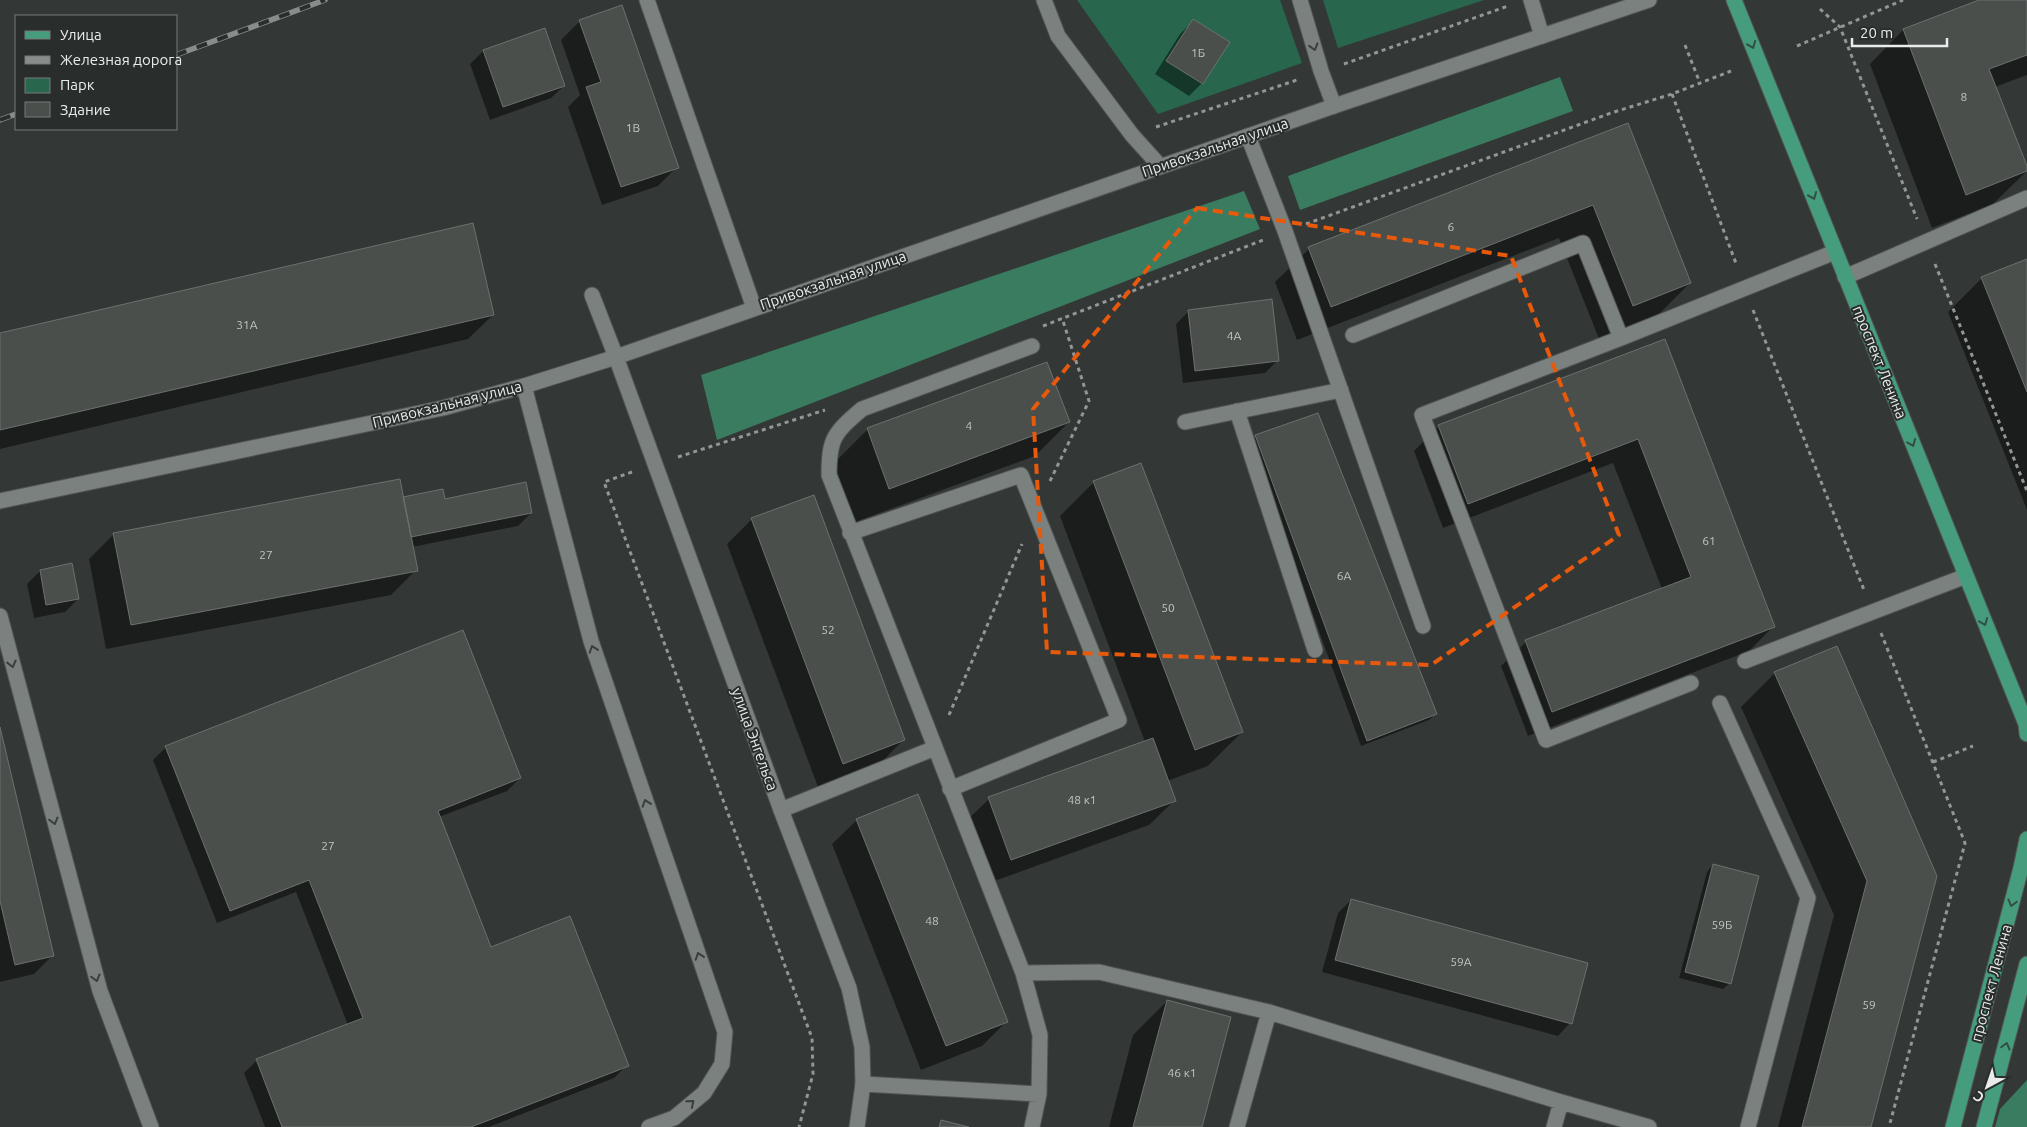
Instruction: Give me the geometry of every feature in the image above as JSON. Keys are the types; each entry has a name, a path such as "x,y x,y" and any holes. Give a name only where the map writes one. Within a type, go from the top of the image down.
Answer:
{"main road":[{"name":"проспект Ленина","path":"1734,0 2027,728"},
{"name":"проспект Ленина","path":"1953,1127 2027,839"},
{"name":"проспект Ленина","path":"1984,1127 2027,964"}],"street":[{"path":"647,0 754,308"},
{"path":"1044,0 1058,36 1132,135 1160,166"},
{"path":"1300,0 1334,106"},
{"path":"1531,0 1542,36"},
{"name":"Привокзальная улица","path":"0,502 433,410 524,386 616,357 1160,166 1649,0"},
{"path":"1248,136 1286,231 1423,626"},
{"path":"1845,277 2027,198"},
{"path":"1353,335 1584,243 1621,338"},
{"path":"1691,682 1546,740 1422,415 1835,252"},
{"name":"улица Энгельса","path":"592,295 781,810 849,988 862,1047 863,1084 857,1127"},
{"path":"1032,346 862,409 841,427 829,450 829,475 850,533 1023,973 1040,1035 1039,1094 1032,1127"},
{"path":"524,386 590,641 725,1032 722,1064 704,1093 674,1118 650,1127"},
{"path":"1185,422 1341,390"},
{"path":"1237,411 1315,650"},
{"path":"850,533 1021,474 1119,720 950,789"},
{"path":"1745,661 1966,576"},
{"path":"0,616 100,992 151,1127"},
{"path":"1720,703 1808,898 1748,1127"},
{"path":"781,810 935,748"},
{"path":"1023,973 1100,972 1269,1012 1561,1102 1649,1127"},
{"path":"1238,1127 1269,1012"},
{"path":"863,1084 1039,1094"},
{"path":"1554,1127 1561,1102"}],"path":[{"path":"1797,46 1903,0"},
{"path":"1820,10 1840,27"},
{"path":"1685,45 1700,83"},
{"path":"1036,329 1286,231 1611,113 1672,94 1731,71"},
{"path":"1672,94 1745,288 1965,843 1889,1127"},
{"path":"799,1127 813,1074 812,1038 604,482 830,409"},
{"path":"1933,762 1973,746"}],"highlighted area":[{"path":"1197,208 1511,256 1619,535 1431,665 1047,652 1033,409"}],"green space":[{"path":"1077,0 1280,0 1302,63 1158,114"},
{"path":"1323,0 1484,0 1338,48"},
{"path":"1560,77 1573,111 1300,210 1288,176"},
{"path":"1244,191 1260,229 717,440 701,375"},
{"path":"2027,1080 2027,1127 1995,1127 2000,1109"}],"building":[{"path":"1979,0 2027,0 2027,55 1989,69 2027,166 2027,171 1966,195 1903,29"},
{"path":"622,5 679,168 621,187 586,87 601,82 579,20"},
{"path":"1193,19 1230,42 1203,84 1166,61"},
{"path":"545,28 565,86 503,107 483,50"},
{"path":"1628,123 1691,283 1633,306 1593,205 1331,307 1308,247"},
{"path":"473,223 494,315 0,430 0,333"},
{"path":"2027,259 2027,392 1981,277"},
{"path":"1272,299 1279,361 1195,371 1188,310"},
{"path":"1665,339 1775,627 1552,712 1525,640 1691,577 1638,439 1468,504 1438,425"},
{"path":"1047,362 1070,422 889,489 867,428"},
{"path":"1318,413 1437,714 1367,741 1255,435"},
{"path":"1141,463 1243,732 1195,750 1093,481"},
{"path":"400,479 418,571 131,625 113,533"},
{"path":"526,482 532,513 411,537 403,497 443,489 445,499"},
{"path":"814,495 905,740 843,764 751,518"},
{"path":"72,563 79,599 46,605 40,570"},
{"path":"463,630 521,778 438,811 491,947 570,916 629,1066 471,1127 282,1127 256,1059 363,1018 309,880 230,911 165,746"},
{"path":"1837,646 1937,876 1871,1127 1802,1127 1867,881 1774,672"},
{"path":"0,727 54,956 15,965 0,901"},
{"path":"1153,738 1176,801 1011,860 988,797"},
{"path":"918,794 1008,1022 946,1046 856,819"},
{"path":"1713,864 1759,876 1731,984 1685,972"},
{"path":"1351,899 1588,963 1572,1024 1335,960"},
{"path":"1167,1000 1231,1017 1202,1127 1133,1127"},
{"path":"941,1120 969,1127 939,1127"}],"railway":[{"path":"178,54 325,0"},
{"path":"0,120 15,114"}]}
